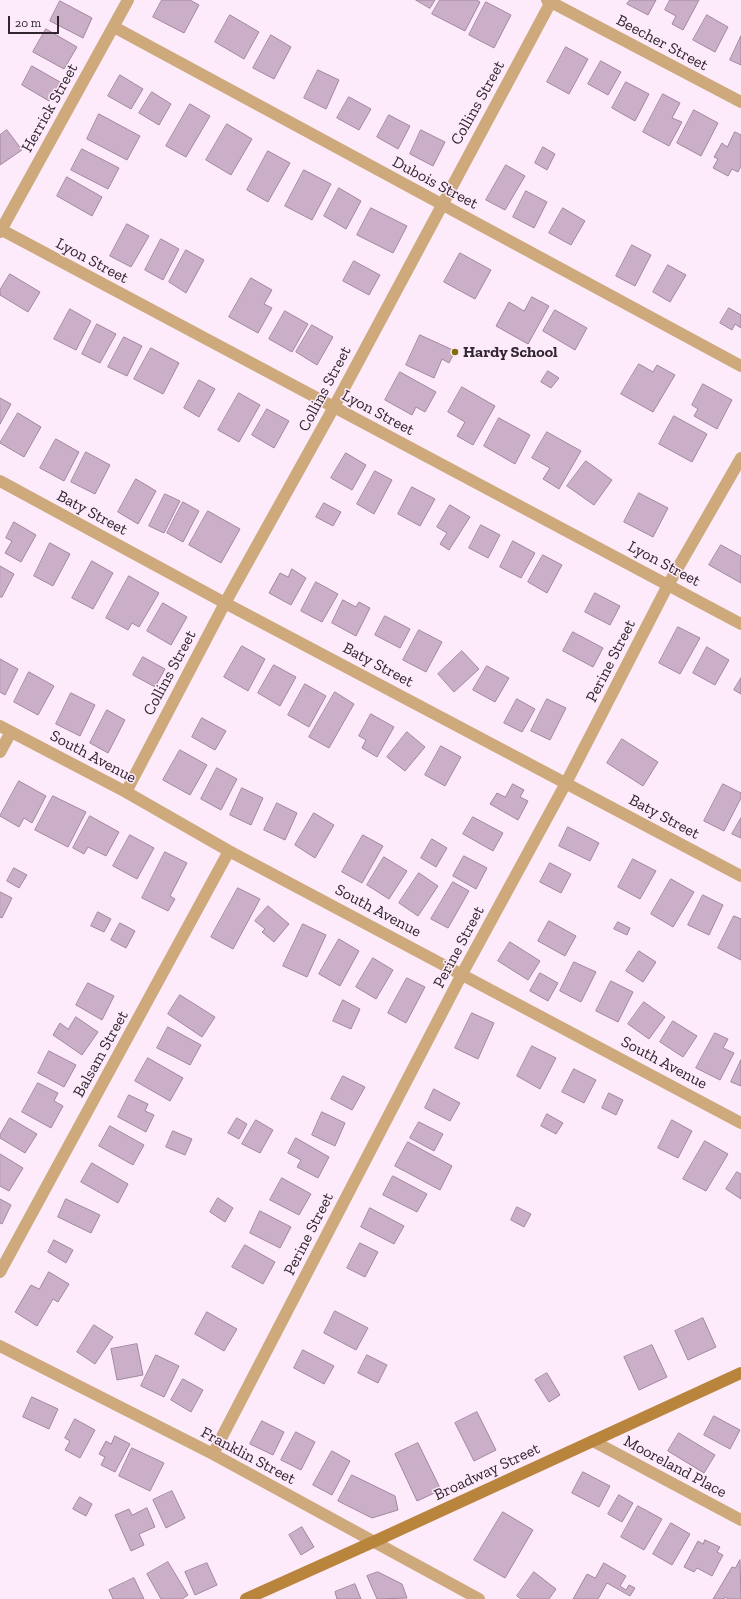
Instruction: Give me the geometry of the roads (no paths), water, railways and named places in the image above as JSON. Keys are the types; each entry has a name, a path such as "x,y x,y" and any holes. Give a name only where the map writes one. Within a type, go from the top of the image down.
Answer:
{"street":[{"name":"Herrick Street","path":"0,231 128,0"},
{"name":"Beecher Street","path":"550,1 741,102"},
{"name":"Collins Street","path":"126,792 225,603 334,407 550,1"},
{"name":"Dubois Street","path":"114,27 741,366"},
{"name":"Lyon Street","path":"0,231 741,624"},
{"name":"Perine Street","path":"213,1454 462,974 566,783 668,585 741,458"},
{"name":"Baty Street","path":"0,481 225,603 741,876"},
{"name":"South Avenue","path":"5,729 126,792 229,851 741,1123"},
{"path":"0,752 5,729"},
{"name":"Balsam Street","path":"0,1272 229,851"},
{"name":"Franklin Street","path":"0,1346 213,1454 479,1599"},
{"name":"Broadway Street","path":"246,1599 741,1373"},
{"name":"Mooreland Place","path":"593,1441 741,1520"}],"place":[{"name":"Hardy School","path":"455,352"}]}
